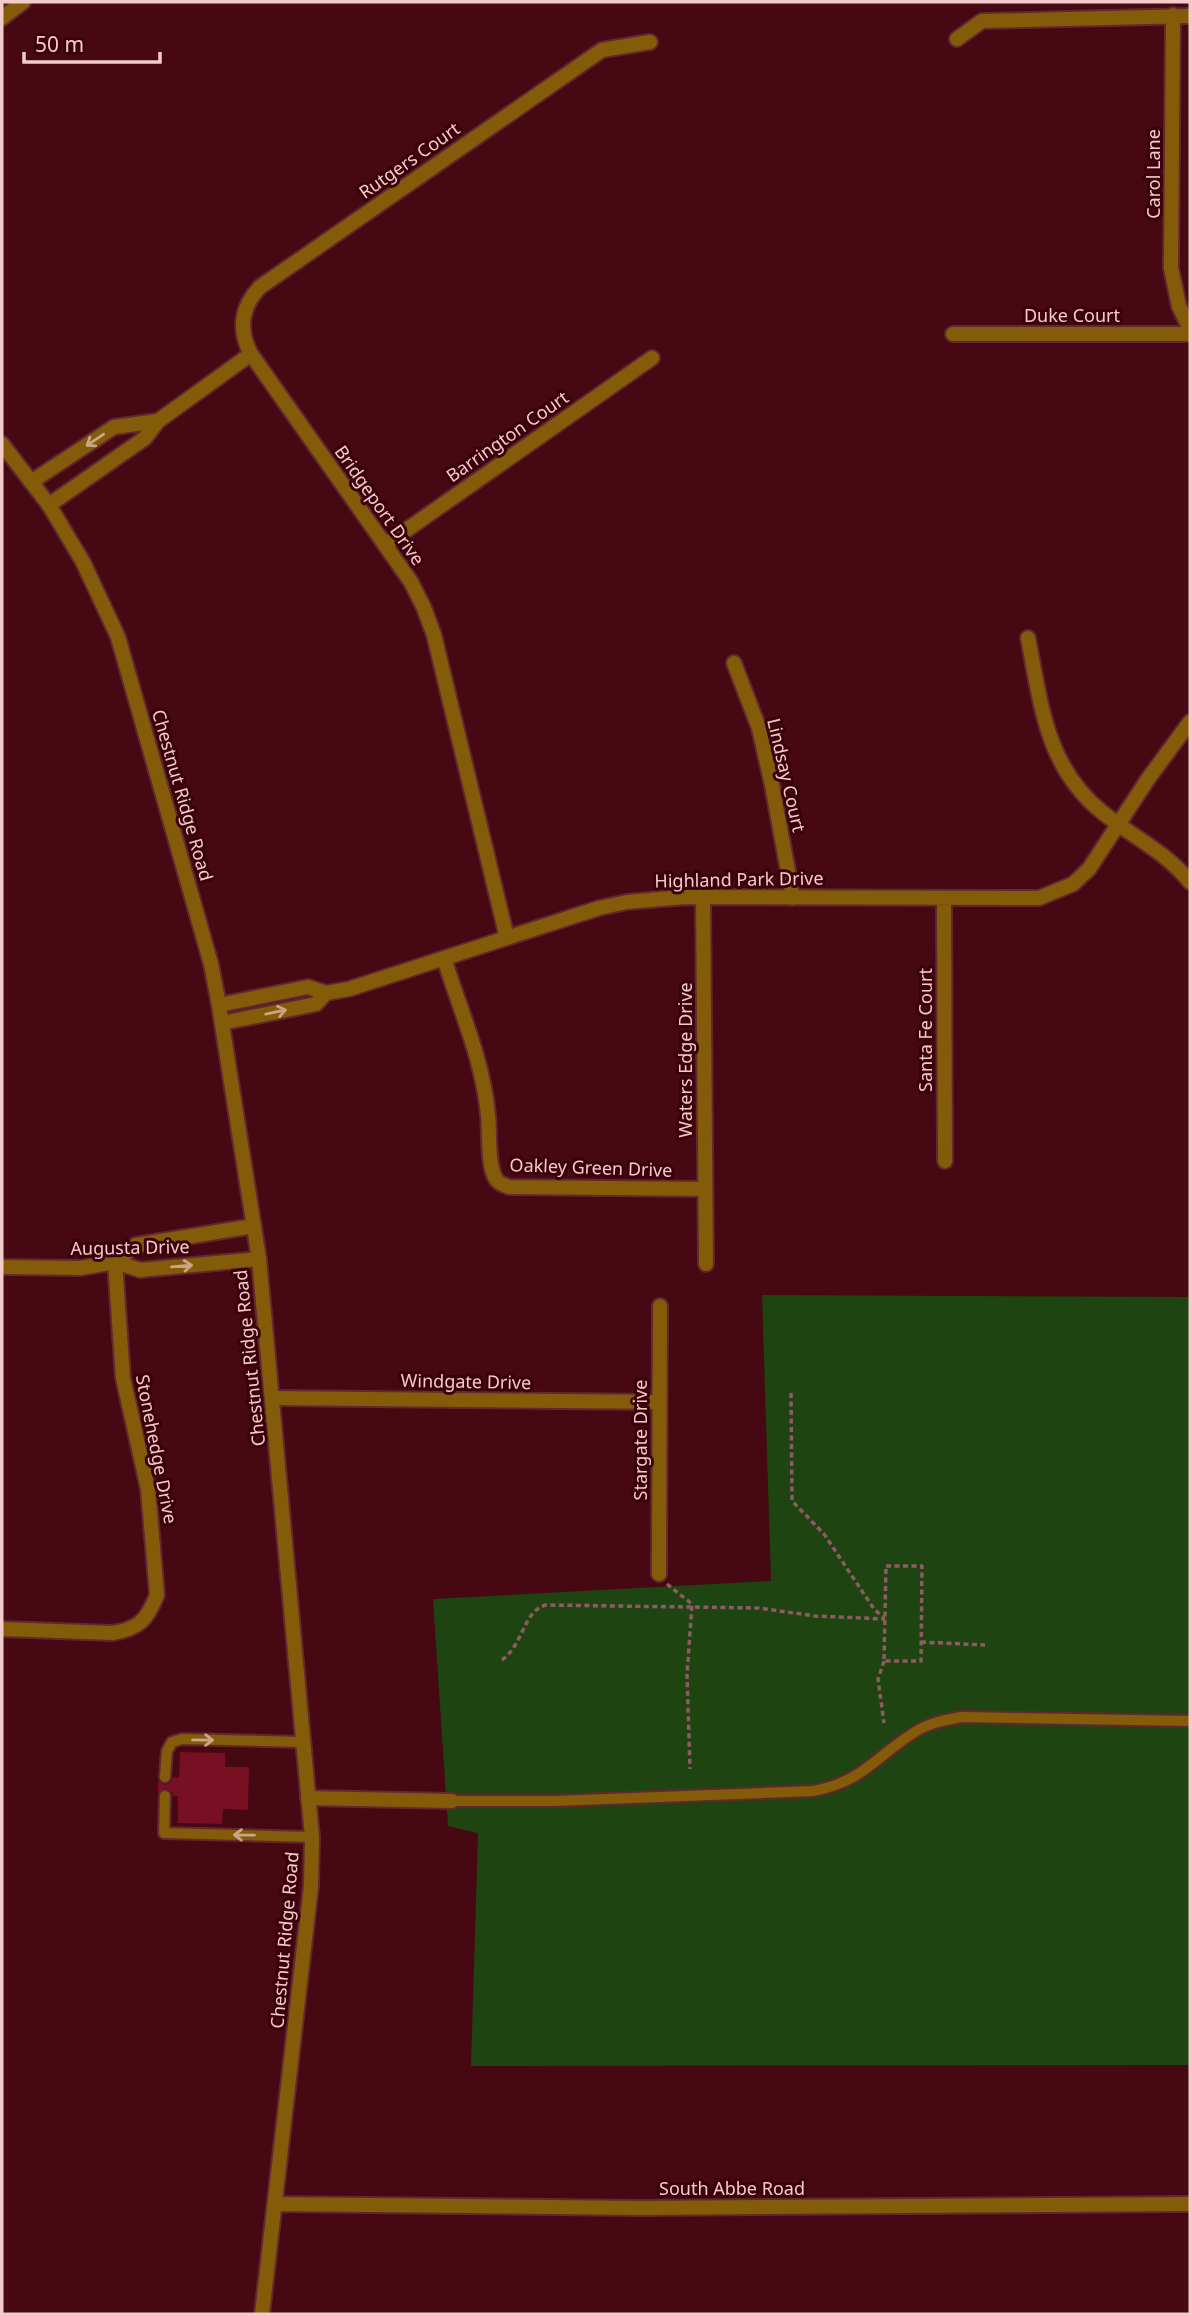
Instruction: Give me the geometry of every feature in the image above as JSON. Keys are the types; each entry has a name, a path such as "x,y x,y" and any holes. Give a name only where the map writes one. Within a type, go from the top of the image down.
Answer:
{"street":[{"path":"2,18 23,2"},
{"name":"Carol Lane","path":"1173,15 1171,268 1180,306 1190,332"},
{"path":"957,40 982,21 1190,16"},
{"name":"Rutgers Court","path":"251,354 245,343 242,326 244,312 251,296 260,287 602,50 650,42"},
{"name":"Duke Court","path":"953,334 1190,332"},
{"path":"49,505 145,438 158,421 251,354"},
{"name":"Bridgeport Drive","path":"251,354 411,582 425,608 434,635 507,938"},
{"name":"Barrington Court","path":"385,545 652,358"},
{"path":"31,482 114,427 158,421"},
{"name":"Chestnut Ridge Road","path":"2,443 49,505 83,562 118,638 211,964 259,1259 312,1837 311,1886 262,2314"},
{"path":"1028,638 1045,725 1055,753 1079,791 1118,825 1177,865 1190,882"},
{"name":"Lindsay Court","path":"734,663 759,729 793,898"},
{"name":"Highland Park Drive","path":"219,1005 308,988 326,993 349,989 599,908 656,898 1039,898 1073,884 1089,869 1148,779 1190,722"},
{"name":"Waters Edge Drive","path":"703,897 706,1264"},
{"name":"Santa Fe Court","path":"944,898 945,1161"},
{"name":"Oakley Green Drive","path":"444,958 481,1067 491,1158 494,1177 498,1182 509,1187 705,1189"},
{"path":"222,1023 317,1004 326,993"},
{"path":"115,1262 136,1245 254,1226"},
{"name":"Augusta Drive","path":"2,1267 80,1268 115,1262 140,1270 259,1259"},
{"name":"Stonehedge Drive","path":"2,1629 112,1633 130,1630 142,1622 157,1595 148,1489 123,1378 115,1262"},
{"name":"Stargate Drive","path":"660,1306 660,1577"},
{"name":"Windgate Drive","path":"273,1398 659,1402"},
{"path":"308,1798 452,1801"},
{"name":"South Abbe Road","path":"275,2204 640,2208 1190,2204"}],"lane":[{"path":"452,1801 554,1801 813,1791 829,1788 873,1766 915,1732 937,1722 961,1717 1190,1721"},
{"path":"165,1777 167,1751 172,1742 181,1739 303,1742"},
{"path":"165,1796 164,1833 312,1837"}],"path":[{"path":"791,1392 792,1501 824,1534 874,1609 885,1619"},
{"path":"884,1661 921,1661 922,1566 886,1566 884,1661 878,1679 884,1723"},
{"path":"660,1577 692,1604 687,1675 690,1769"},
{"path":"502,1660 514,1650 534,1612 546,1605 759,1608 816,1616 885,1619"},
{"path":"921,1642 985,1645"}],"green space":[{"path":"762,1295 1190,1297 1190,2065 471,2066 478,1833 448,1826 433,1599 771,1581"}],"building":[{"path":"180,1752 225,1753 225,1767 249,1767 248,1810 223,1809 222,1824 178,1823 178,1796 173,1796 166,1788 158,1793 158,1781 165,1785 171,1782 173,1777 179,1778"}]}
